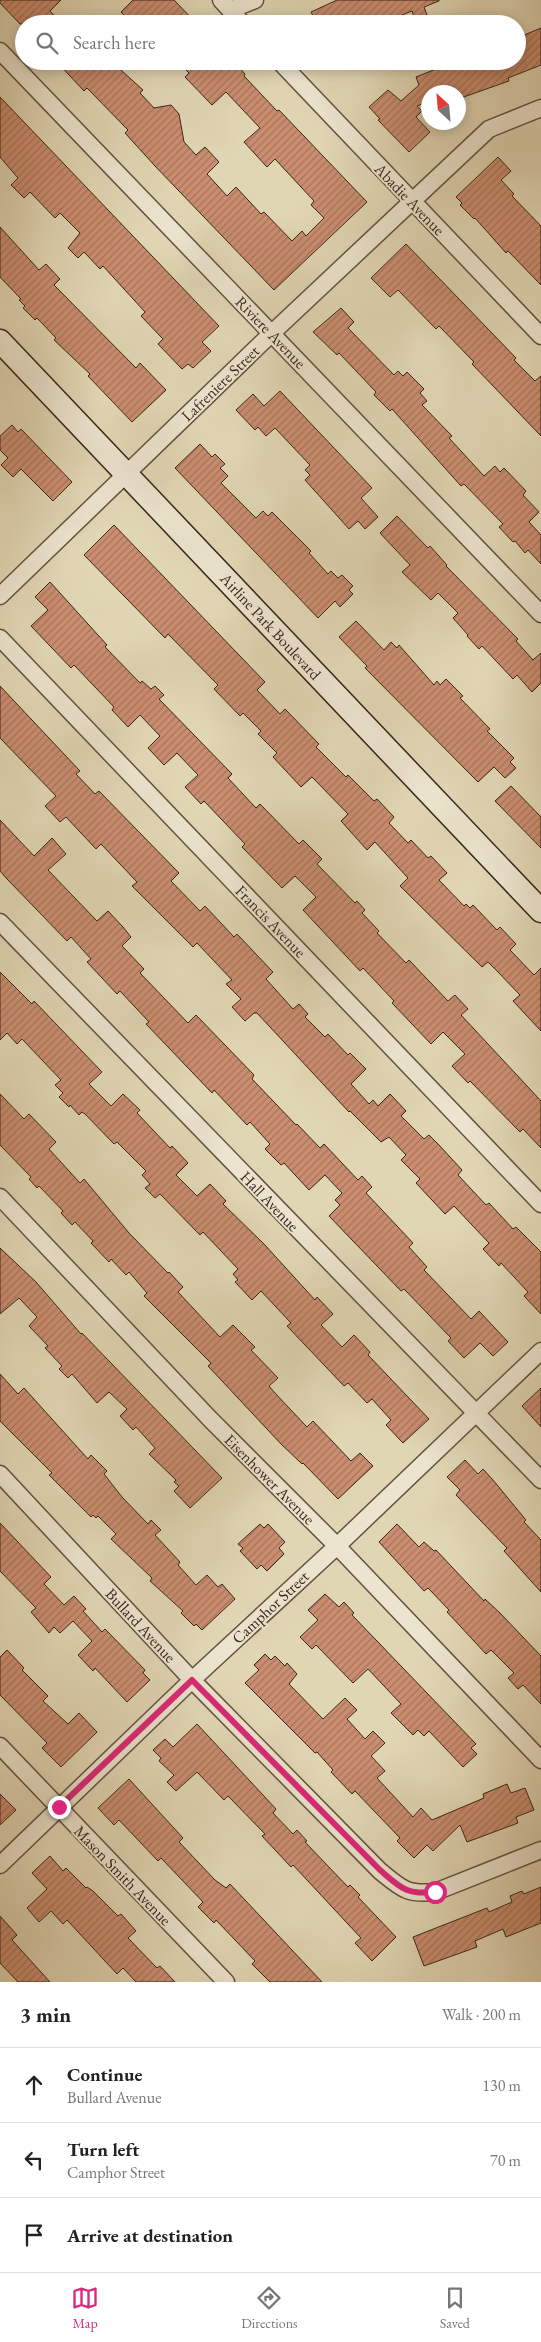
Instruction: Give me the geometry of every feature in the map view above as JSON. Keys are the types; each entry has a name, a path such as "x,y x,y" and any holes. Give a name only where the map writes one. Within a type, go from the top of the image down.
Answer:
{"street":[{"path":"225,5 255,0"},
{"path":"225,5 234,15"},
{"name":"Riviere Avenue","path":"0,51 15,67"},
{"name":"Riviere Avenue","path":"18,70 541,614"},
{"name":"Abadie Avenue","path":"288,70 541,336"},
{"name":"Lafreniere Street","path":"0,596 272,333 489,129 541,108"},
{"name":"Airline Park Boulevard","path":"0,341 541,911"},
{"name":"Francis Avenue","path":"0,638 541,1204"},
{"name":"Hall Avenue","path":"0,922 541,1480"},
{"name":"Eisenhower Avenue","path":"0,1197 211,1420 337,1546 541,1760"},
{"name":"Camphor Street","path":"0,1864 541,1351"},
{"name":"Bullard Avenue","path":"0,1474 192,1680 380,1870 404,1891 419,1893 435,1892 541,1850"},
{"name":"Mason Smith Avenue","path":"0,1746 226,1982"}],"building":[{"path":"0,0 61,0 50,11 54,15 15,15 15,19 0,3"},
{"path":"133,0 174,0 188,15 124,15 121,12"},
{"path":"337,0 439,0 424,7 427,15 413,15 412,11 402,15 312,15 311,12"},
{"path":"541,28 541,65 508,78 509,81 466,96 466,85 421,85 421,105 417,106 421,112 416,117 421,122 421,130 428,130 430,132 409,152 378,120 380,119 369,107 388,90 401,101 419,85 416,77 434,70 526,70 526,34"},
{"path":"64,70 121,70 143,90 140,93 154,108 171,105 179,114 184,142 196,155 205,147 219,162 207,174 227,196 236,187 261,214 264,212 292,241 302,231 306,236 324,218 311,205 314,201 275,159 267,167 244,142 260,128 226,92 212,105 185,77 189,73 186,70 241,70 245,74 244,76 277,111 279,110 367,202 274,290 155,166 125,133 128,130 87,88 84,91"},
{"path":"0,97 219,326 202,342 211,351 193,368 188,364 182,369 158,344 163,339 141,316 145,312 103,266 100,269 84,252 78,258 68,248 80,233 60,213 55,218 30,192 24,198 11,185 18,178 0,157"},
{"path":"498,157 511,171 501,180 514,194 512,196 541,226 541,285 508,251 506,253 475,218 460,205 462,203 456,197"},
{"path":"0,227 39,270 46,264 60,279 54,285 136,368 140,363 166,390 132,422 88,376 90,374 54,340 56,338 37,318 35,320 23,308 25,306 19,300 21,299 0,277"},
{"path":"406,244 516,358 514,360 535,381 541,376 541,436 472,364 474,362 439,326 436,329 398,290 390,297 371,278"},
{"path":"341,308 354,322 348,328 394,375 398,371 403,376 407,372 424,389 420,393 427,401 422,405 452,436 449,438 484,476 495,466 500,472 504,468 526,491 523,495 539,512 529,522 541,535 541,564 528,550 525,553 515,541 513,542 499,527 503,524 464,484 461,486 392,409 390,411 374,395 376,392 339,353 337,355 313,332"},
{"path":"280,391 372,488 361,498 378,517 365,529 358,521 349,529 305,480 310,475 305,470 310,465 275,428 266,436 258,427 255,430 236,410 253,394 264,406"},
{"path":"12,425 18,432 21,429 72,482 53,501 21,469 13,477 1,465 8,458 0,450 0,436"},
{"path":"200,444 212,457 215,454 225,464 220,468 228,476 221,483 256,518 263,511 268,516 272,512 311,551 309,553 328,574 331,571 338,578 342,575 353,586 349,590 353,594 340,607 335,601 318,618 175,468"},
{"path":"397,516 428,548 430,546 446,566 518,639 516,641 533,660 541,653 541,683 532,692 517,675 513,679 482,646 479,649 453,618 458,613 438,593 431,600 402,572 410,565 380,533"},
{"path":"114,525 265,682 257,690 280,714 285,709 319,744 316,747 346,777 348,775 374,801 377,799 394,817 389,823 408,843 411,840 428,858 431,856 447,873 439,880 464,906 466,904 470,908 473,905 497,930 500,927 516,944 510,950 534,975 541,968 541,1031 513,1001 520,995 497,971 488,962 482,967 400,886 408,878 375,842 367,850 341,821 348,814 312,777 301,787 273,757 277,753 258,734 261,731 243,713 240,716 214,689 218,685 168,634 165,638 84,555"},
{"path":"50,582 107,645 105,647 140,683 142,681 151,689 155,686 164,695 159,699 232,774 228,778 256,808 260,804 299,844 303,840 322,859 317,864 355,903 357,901 365,910 362,913 379,931 377,933 406,963 409,960 448,1001 455,995 468,1009 461,1015 541,1101 541,1148 523,1129 520,1132 470,1081 468,1083 452,1066 465,1054 443,1032 431,1044 392,1003 394,1001 363,968 360,971 303,910 316,897 295,876 282,888 242,847 245,844 204,801 201,804 185,787 198,775 177,753 164,765 148,748 160,736 140,715 128,727 112,710 114,707 74,665 71,668 31,626 48,610 35,597"},
{"path":"356,621 384,650 391,642 397,648 399,645 434,685 437,681 440,685 446,679 463,696 460,698 490,729 487,731 514,758 510,762 516,768 505,778 494,767 478,782 365,668 367,666 339,637"},
{"path":"0,686 80,771 76,774 95,794 99,791 179,873 171,881 200,911 205,906 234,937 237,934 273,972 266,979 293,1009 299,1004 308,1014 305,1017 325,1037 328,1034 348,1055 350,1053 366,1069 351,1084 369,1104 373,1100 378,1106 390,1094 406,1111 401,1116 424,1139 429,1135 439,1145 462,1170 458,1175 486,1205 489,1203 513,1229 516,1227 541,1252 541,1314 524,1296 528,1292 501,1263 499,1266 483,1249 489,1243 454,1206 445,1214 416,1183 420,1179 401,1160 406,1155 389,1137 381,1142 349,1112 257,1013 254,1013 245,1021 232,1007 241,999 226,984 232,980 197,943 193,947 132,886 137,882 101,844 96,849 66,817 60,822 45,806 56,796 0,738"},
{"path":"511,786 541,817 541,848 495,801"},
{"path":"0,820 34,856 52,838 66,854 48,870 97,921 108,911 123,927 131,937 122,946 144,969 140,973 188,1023 196,1015 254,1075 252,1079 320,1148 324,1144 358,1180 362,1176 372,1187 366,1193 413,1243 409,1247 427,1267 424,1270 471,1319 479,1311 508,1342 493,1356 480,1343 464,1358 448,1341 451,1338 404,1289 401,1291 329,1216 340,1205 335,1200 342,1193 325,1175 309,1190 284,1163 281,1165 265,1149 270,1144 250,1122 247,1125 214,1090 212,1093 146,1024 149,1022 120,991 117,994 87,962 91,959 71,937 67,941 0,871"},
{"path":"0,972 32,1004 34,1001 102,1072 89,1084 111,1106 123,1094 140,1110 137,1113 170,1148 172,1146 188,1163 176,1175 197,1196 210,1184 226,1201 223,1204 264,1244 315,1300 317,1297 333,1314 321,1325 342,1347 354,1335 370,1352 368,1355 429,1419 403,1443 386,1425 391,1420 372,1399 367,1403 348,1383 344,1386 287,1326 291,1323 261,1291 252,1300 235,1282 238,1280 233,1274 238,1269 203,1232 200,1235 160,1194 155,1198 145,1188 150,1184 142,1175 146,1171 117,1142 114,1144 85,1114 82,1112 79,1115 59,1097 63,1093 55,1085 61,1080 22,1039 17,1044 7,1033 0,1040"},
{"path":"0,1094 24,1119 29,1114 56,1142 49,1149 80,1183 84,1179 129,1233 183,1287 178,1292 220,1337 233,1325 255,1347 251,1350 278,1378 269,1386 307,1427 313,1421 351,1461 360,1453 373,1466 338,1499 303,1463 281,1444 208,1366 211,1363 144,1296 147,1293 129,1272 126,1275 111,1259 109,1262 91,1243 93,1241 75,1222 72,1225 61,1213 63,1211 39,1186 37,1188 29,1179 31,1177 0,1145"},
{"path":"0,1248 36,1282 81,1334 222,1478 190,1508 174,1491 179,1486 174,1482 176,1480 149,1454 155,1448 136,1427 133,1430 120,1416 127,1409 109,1392 97,1403 72,1374 68,1378 59,1369 62,1366 45,1348 48,1346 29,1326 37,1317 19,1298 0,1314"},
{"path":"0,1374 18,1394 24,1388 88,1459 91,1455 107,1471 104,1474 122,1497 148,1524 151,1520 161,1530 155,1535 180,1562 178,1565 196,1585 207,1575 218,1587 222,1584 235,1599 202,1630 196,1624 194,1626 181,1613 183,1611 150,1581 152,1578 111,1539 116,1534 98,1516 96,1518 93,1515 91,1517 49,1475 52,1473 0,1421"},
{"path":"541,1388 541,1427 522,1406"},
{"path":"465,1460 478,1474 483,1469 526,1520 524,1522 541,1540 541,1592 504,1551 507,1548 456,1495 460,1490 447,1477"},
{"path":"0,1523 51,1577 44,1584 64,1605 74,1596 86,1609 83,1611 102,1632 105,1629 145,1670 143,1673 150,1680 127,1702 95,1668 93,1671 78,1655 92,1641 73,1621 60,1633 54,1627 49,1633 31,1612 36,1608 0,1571"},
{"path":"260,1524 264,1528 268,1524 285,1542 279,1548 284,1554 267,1571 261,1565 257,1569 240,1551 243,1548 238,1544"},
{"path":"397,1524 419,1547 424,1542 434,1551 436,1550 484,1601 485,1599 500,1613 541,1656 541,1704 523,1685 518,1689 508,1678 514,1673 491,1650 486,1654 447,1612 449,1610 428,1588 424,1591 379,1542"},
{"path":"325,1594 339,1607 344,1602 354,1613 352,1615 476,1744 471,1748 477,1754 463,1767 429,1731 424,1736 418,1730 413,1735 391,1713 401,1704 368,1669 353,1683 316,1645 312,1649 300,1637 318,1620 308,1610"},
{"path":"7,1650 24,1668 22,1670 48,1696 43,1701 68,1724 79,1713 97,1732 61,1767 42,1748 47,1743 0,1695 0,1657"},
{"path":"265,1654 271,1660 275,1656 285,1666 287,1663 297,1674 289,1684 323,1719 345,1698 357,1710 347,1719 365,1739 373,1731 385,1743 371,1756 385,1771 377,1778 413,1817 421,1808 432,1820 484,1798 483,1794 507,1784 511,1793 525,1788 534,1810 516,1817 518,1823 467,1842 460,1825 433,1851 427,1845 414,1858 397,1841 400,1838 355,1791 352,1794 331,1772 333,1770 317,1752 315,1753 245,1683 259,1670 254,1665"},
{"path":"197,1724 276,1809 273,1813 293,1834 297,1830 307,1841 305,1842 348,1887 350,1885 360,1895 358,1897 396,1937 372,1961 355,1943 361,1938 293,1865 291,1867 262,1836 265,1834 228,1796 224,1800 197,1772 176,1791 167,1782 174,1775 159,1761 161,1758 153,1750 165,1739 173,1747"},
{"path":"129,1779 183,1838 179,1842 215,1880 226,1888 230,1884 322,1982 270,1982 252,1964 255,1961 216,1920 214,1923 198,1907 203,1902 161,1858 158,1861 119,1820 114,1825 98,1808"},
{"path":"0,1794 16,1810 0,1825"},
{"path":"50,1856 63,1871 66,1868 118,1916 121,1914 136,1931 128,1938 157,1968 160,1966 175,1982 136,1982 123,1968 117,1974 67,1920 63,1924 51,1911 39,1922 27,1908 47,1889 32,1873"},
{"path":"541,1887 541,1923 506,1937 503,1929 475,1941 477,1947 424,1966 413,1937 487,1908 489,1912 512,1902 510,1896 522,1891 524,1894"},
{"path":"0,1916 17,1935 12,1940 50,1982 18,1982 0,1963"}],"route":[{"path":"59,1807 192,1680 380,1870 404,1891 419,1893 435,1892"}]}
